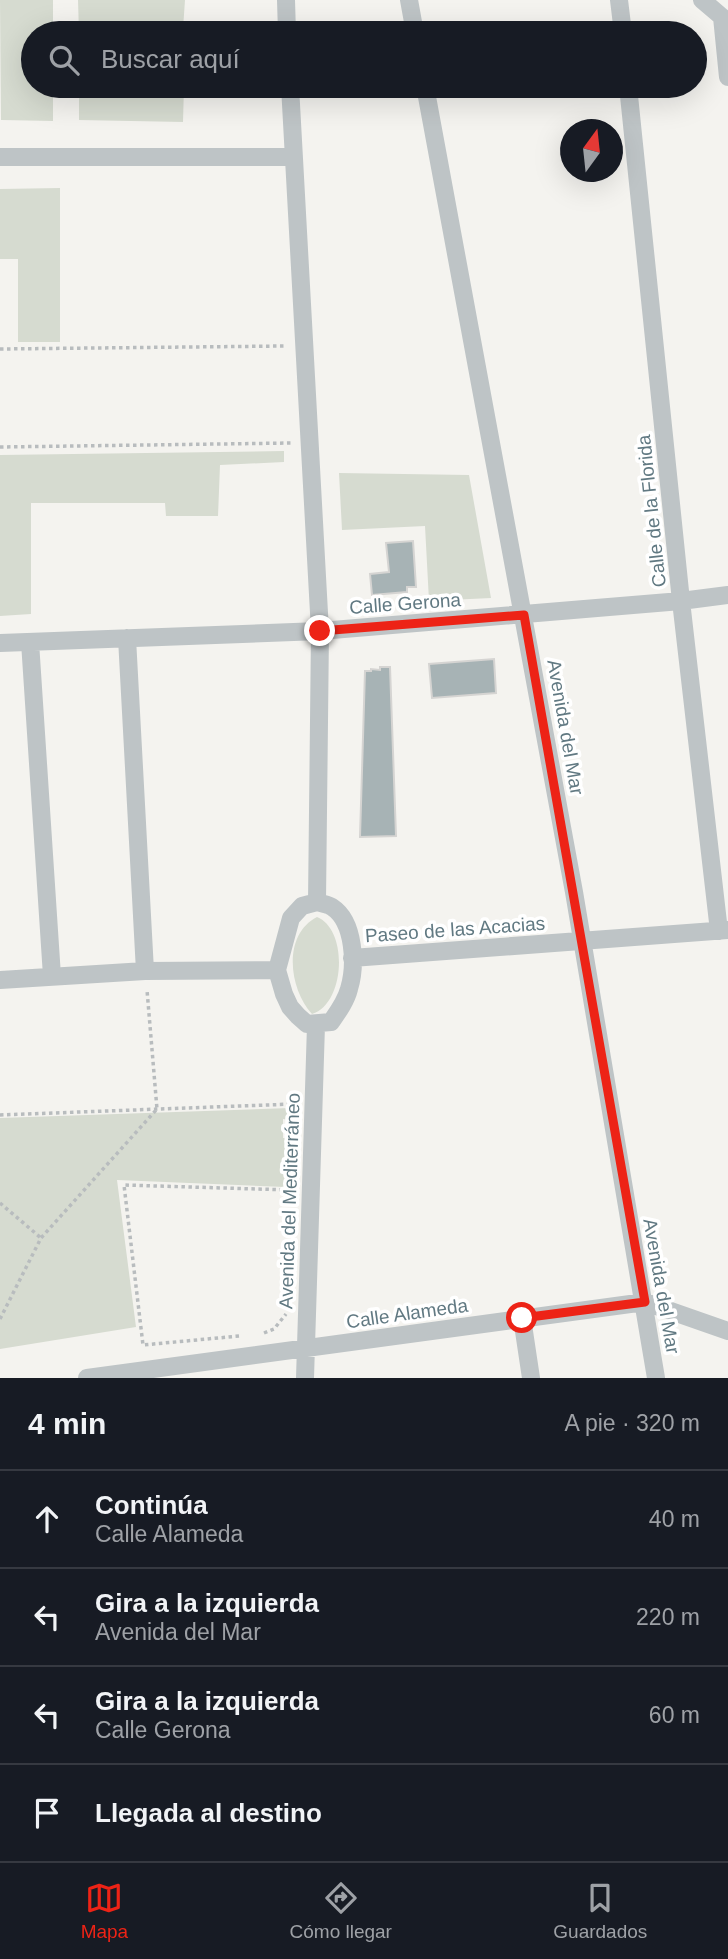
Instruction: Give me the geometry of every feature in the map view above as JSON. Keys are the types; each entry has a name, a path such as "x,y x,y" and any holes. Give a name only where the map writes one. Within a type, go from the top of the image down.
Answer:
{"street":[{"path":"286,0 287,21"},
{"path":"409,0 413,21"},
{"path":"619,0 622,21"},
{"path":"702,0 725,15 728,76"},
{"path":"291,98 320,631 317,902"},
{"name":"Avenida del Mar","path":"427,98 524,615 645,1302 656,1378"},
{"name":"Calle de la Florida","path":"629,98 681,601 723,930"},
{"path":"0,157 293,157"},
{"name":"Calle Gerona","path":"0,643 320,631 728,595"},
{"path":"127,638 145,971"},
{"path":"30,642 52,976"},
{"path":"317,902 330,905 344,921 352,958 351,978 342,1005 331,1022 307,1024 290,1007 277,970 291,918 302,906 317,902"},
{"name":"Paseo de las Acacias","path":"352,958 723,930"},
{"path":"0,980 145,971 277,970"},
{"name":"Avenida del Mediterráneo","path":"305,1378 316,1025"},
{"name":"Calle Alameda","path":"87,1378 645,1302 728,1331"},
{"path":"522,1318 531,1378"}],"path":[{"path":"0,349 304,346"},
{"path":"0,447 309,442"},
{"path":"0,1319 41,1238 157,1109 145,971"},
{"path":"0,1115 293,1104"},
{"path":"251,1335 143,1345 124,1185 290,1190"},
{"path":"0,1203 41,1238"},
{"path":"264,1333 274,1329 286,1316 286,1306"}],"shaded area":[{"path":"0,0 53,0 53,21 21,21 21,98 53,98 53,121 1,120"},
{"path":"78,0 185,0 184,21 79,21"},
{"path":"79,98 184,98 183,122 79,120"},
{"path":"60,188 60,342 18,342 18,259 0,259 0,189"},
{"path":"284,451 284,462 220,465 218,516 166,516 165,503 31,503 31,614 0,616 0,455"},
{"path":"339,473 469,475 491,598 429,601 425,526 342,530"},
{"path":"317,917 327,924 334,936 339,967 331,996 323,1007 312,1014 298,991 293,963 298,936 306,925"},
{"path":"290,1108 289,1120 283,1119 283,1138 289,1138 285,1187 117,1180 136,1327 0,1349 0,1118"}],"building":[{"path":"413,541 416,587 407,587 407,592 372,595 370,574 389,572 386,543"},
{"path":"494,659 496,693 432,698 429,664"},
{"path":"380,667 390,667 396,836 360,837 365,671 380,670"}],"route":[{"path":"320,631 524,615 645,1302 522,1318"}]}
